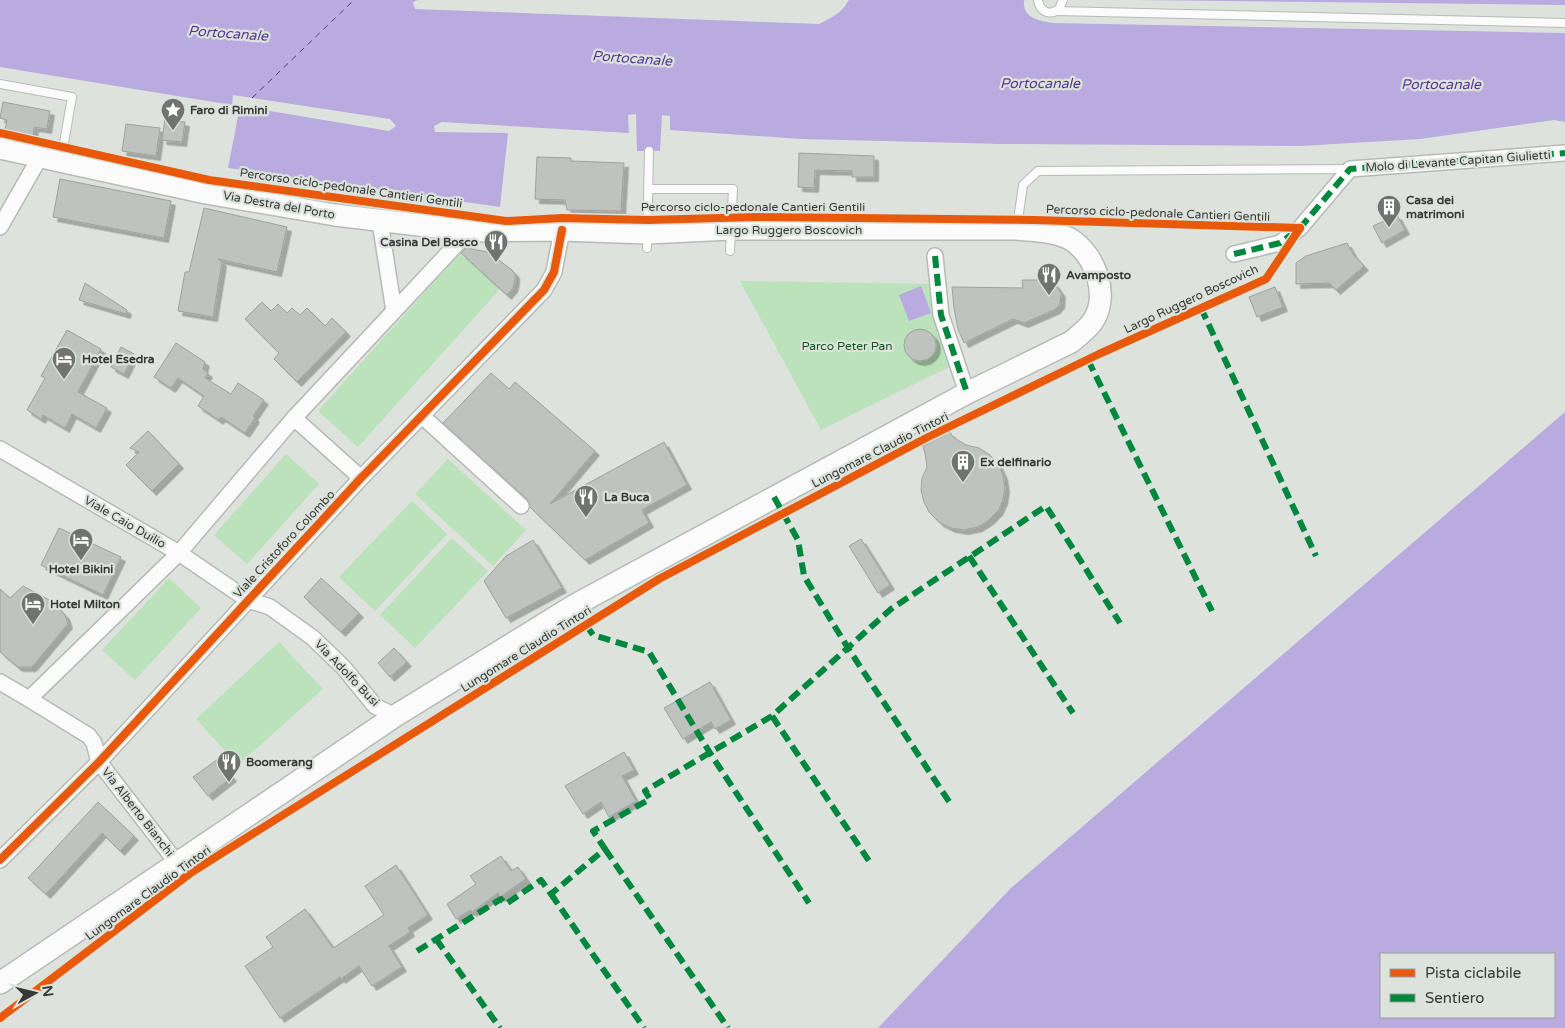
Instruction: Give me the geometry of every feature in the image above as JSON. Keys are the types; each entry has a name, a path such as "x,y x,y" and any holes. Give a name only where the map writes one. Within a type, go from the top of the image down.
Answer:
{"street":[{"name":"Via Destra del Porto","path":"0,148 206,192 380,222 469,231 562,230"},
{"name":"Molo di Levante Capitan Giulietti","path":"1234,254 1280,243 1300,228 1350,169 1565,153"},
{"path":"0,227 40,157"},
{"path":"380,222 394,311"},
{"name":"Largo Ruggero Boscovich","path":"562,230 647,240 731,229 1017,229 1050,233 1069,239 1080,247 1092,262 1100,284 1099,304 1094,320 1083,332"},
{"name":"Viale Cristoforo Colombo","path":"0,860 99,762 361,478 544,290 554,272 562,230"},
{"path":"30,699 178,553 294,418 469,231"},
{"path":"935,256 941,315 967,393"},
{"name":"Lungomare Claudio Tintori","path":"0,983 395,716 600,591 967,393 1062,347 1083,332"},
{"path":"422,416 521,506"},
{"path":"294,418 361,478"},
{"name":"Viale Caio Duilio","path":"0,449 178,553 248,600"},
{"name":"Via Adolfo Busi","path":"248,600 270,607 313,638 344,668 375,706 395,716"},
{"name":"Via Alberto Bianchi","path":"0,682 90,736 99,762 177,863"}],"lane":[{"path":"1038,0 1039,5 1044,11 1052,13 1056,11 1565,24"},
{"path":"1056,11 1062,5 1063,0"},
{"path":"0,84 72,97 61,162"},
{"path":"647,240 649,151"},
{"path":"1017,229 1023,185 1038,171 1350,169"},
{"path":"648,189 733,189 730,250"}],"green space":[{"path":"460,253 500,289 358,447 318,411"},
{"name":"Parco Peter Pan","path":"740,281 934,284 953,365 821,430"},
{"path":"286,454 319,484 247,564 214,535"},
{"path":"448,459 526,530 493,566 415,494"},
{"path":"412,501 447,534 375,611 339,577"},
{"path":"452,538 488,571 415,648 380,615"},
{"path":"169,578 201,608 135,680 102,650"},
{"path":"279,642 323,689 238,765 196,719"}],"water":[{"name":"Portocanale","path":"0,0 418,0 413,2 415,9 819,24 840,12 849,0 1024,0 1026,11 1032,18 1053,23 1565,33 1565,122 1554,120 1420,139 1300,146 1003,144 802,139 670,130 670,116 662,115 660,151 637,151 636,114 628,115 629,133 442,122 434,126 435,132 508,133 500,207 228,168 240,106 389,131 396,126 390,119 233,95 232,105 0,67"},
{"path":"1133,0 1565,0 1565,5"},
{"path":"921,286 931,313 909,321 899,295"},
{"path":"1565,412 1565,1028 878,1028 1011,888"}],"building":[{"path":"3,102 50,111 47,129 34,127 33,136 5,130 7,120 0,118"},
{"path":"165,119 185,122 182,142 162,140"},
{"path":"126,124 160,128 156,156 122,151"},
{"path":"799,153 874,156 874,177 852,177 852,171 815,170 814,188 798,187"},
{"path":"537,157 571,158 571,161 624,163 621,211 567,210 565,200 535,199"},
{"path":"60,179 171,201 164,238 53,217"},
{"path":"204,208 287,227 277,272 218,259 222,262 213,317 178,311 185,272 189,272"},
{"name":"Casa dei matrimoni","path":"1397,215 1405,230 1382,243 1373,226"},
{"path":"1347,243 1353,254 1364,266 1336,290 1329,283 1296,284 1296,263 1306,256"},
{"path":"466,248 488,252 512,270 515,274 515,280 513,288 507,295 461,253"},
{"path":"1022,280 1049,280 1055,284 1061,293 1060,304 1056,309 1024,323 1013,319 964,343 958,329 952,287 1023,288"},
{"path":"85,283 127,310 126,314 79,300"},
{"path":"1275,287 1283,307 1257,317 1249,297"},
{"path":"262,302 271,311 278,304 287,313 292,308 300,315 307,308 325,326 332,318 346,332 297,382 274,359 279,353 245,319"},
{"path":"920,329 931,334 936,345 931,356 920,361 909,356 904,345 909,334"},
{"name":"Hotel Esedra","path":"67,330 101,349 78,392 107,408 96,428 72,414 65,428 43,415 41,419 27,410 45,378 41,376"},
{"path":"176,343 205,362 203,369 208,373 205,378 231,394 238,383 264,400 253,416 255,418 245,433 221,417 219,420 198,406 204,396 178,378 171,388 154,377"},
{"path":"121,347 134,354 124,374 111,367"},
{"path":"491,373 509,389 515,382 595,451 550,504 664,442 687,485 642,510 649,523 585,560 530,507 527,499 443,423"},
{"path":"148,431 179,464 152,491 126,465 139,452 130,448"},
{"name":"Ex delfinario","path":"950,432 953,437 966,445 979,448 990,455 998,464 1003,475 1005,488 1003,500 998,511 978,527 964,530 951,528 939,522 929,512 924,502 921,490 922,478 927,467 923,446"},
{"name":"Hotel Bikini","path":"59,528 121,557 103,595 41,565"},
{"path":"861,539 890,585 878,593 849,546"},
{"path":"533,540 562,588 506,618 484,581 506,556"},
{"path":"321,578 359,613 341,632 304,597"},
{"name":"Hotel Milton","path":"23,586 53,602 65,615 68,624 32,667 18,667 0,652 0,589 10,598"},
{"path":"394,648 407,662 390,677 378,663"},
{"path":"710,682 731,720 715,729 711,722 683,739 664,708"},
{"path":"624,752 634,770 622,776 636,801 609,817 601,802 583,814 565,786"},
{"path":"218,759 232,777 208,796 193,777"},
{"path":"98,802 134,836 120,851 102,833 46,894 28,878"},
{"path":"501,856 511,871 518,867 526,879 500,897 498,893 472,912 470,910 456,919 447,904 476,884 470,876"},
{"path":"396,865 428,915 408,928 410,932 389,946 402,967 372,986 359,966 280,1018 245,966 273,947 266,937 305,909 333,948 384,915 365,886"}],"ferry route":[{"path":"252,98 354,0"}],"marked path":[{"path":"1234,254 1280,243 1300,228 1350,169 1565,153"},
{"path":"935,256 941,315 967,393"},
{"path":"1201,308 1316,556"},
{"path":"1088,360 1212,611"},
{"path":"774,497 798,540 804,576 848,648 950,803"},
{"path":"417,951 501,899 506,904 541,880 551,894 605,849 593,831 650,799 645,791 772,716 891,609 1046,506 1120,623"},
{"path":"969,556 1073,713"},
{"path":"586,625 593,635 649,652 710,753 809,903"},
{"path":"772,716 869,861"},
{"path":"605,849 728,1028"},
{"path":"551,894 644,1028"},
{"path":"436,939 500,1028"}],"cycle path":[{"name":"Percorso ciclo-pedonale Cantieri Gentili","path":"0,133 209,180 506,221 562,218 648,220 756,217 1034,220 1300,228"},
{"path":"0,1018 192,872 659,579 928,437 1099,354 1266,279 1300,228"},
{"path":"0,860 99,762 361,478 544,290 554,272 562,230"}],"place":[{"name":"Faro di Rimini","path":"173,131"},
{"name":"Casa dei matrimoni","path":"1389,228"},
{"name":"Casina Del Bosco","path":"496,263"},
{"name":"Avamposto","path":"1049,296"},
{"name":"Hotel Esedra","path":"64,380"},
{"name":"Ex delfinario","path":"963,483"},
{"name":"La Buca","path":"586,518"},
{"name":"Hotel Bikini","path":"81,561"},
{"name":"Hotel Milton","path":"33,625"},
{"name":"Boomerang","path":"229,783"}]}
